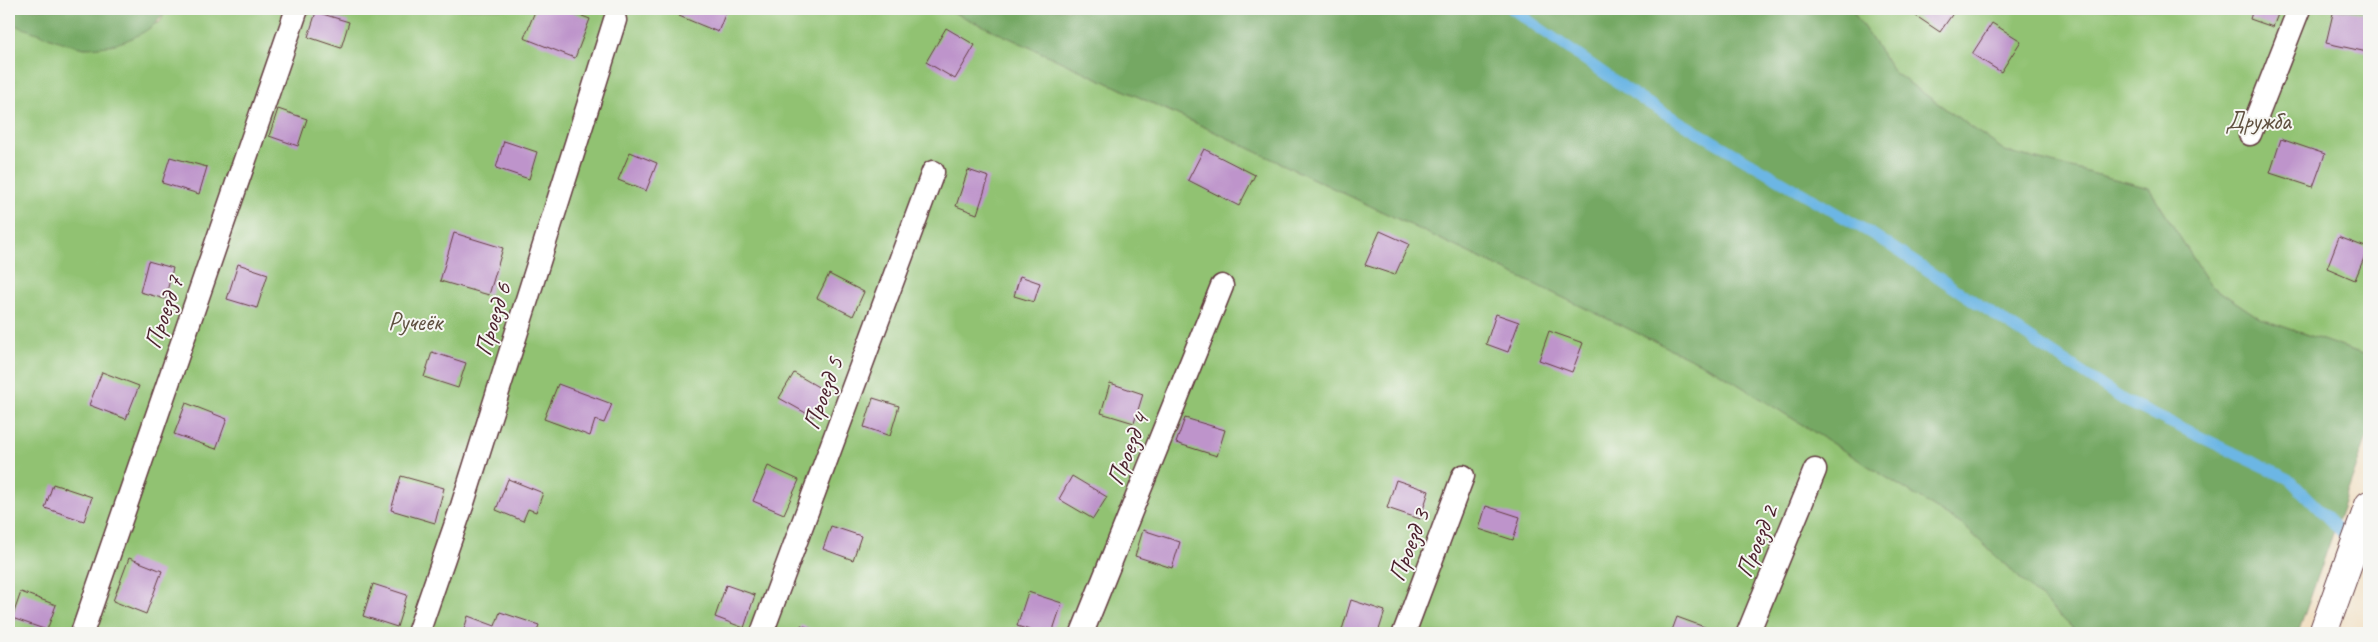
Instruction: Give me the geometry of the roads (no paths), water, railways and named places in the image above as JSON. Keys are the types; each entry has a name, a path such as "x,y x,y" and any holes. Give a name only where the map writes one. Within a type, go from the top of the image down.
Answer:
{"street":[{"path":"2323,633 2369,505"}],"lane":[{"name":"Проезд 7","path":"82,633 297,9"},
{"path":"2250,134 2299,9"},
{"name":"Проезд 6","path":"418,633 462,506 615,20"},
{"name":"Проезд 5","path":"762,633 933,172"},
{"name":"Проезд 4","path":"1082,633 1222,286"},
{"name":"Проезд 2","path":"1748,633 1815,470"},
{"name":"Проезд 3","path":"1404,633 1464,476"}],"waterway":[{"path":"1512,9 1641,99 1877,237 2125,401 2289,479 2369,560"}],"park label":[{"name":"Дружба","path":"2258,120"},
{"name":"Ручеёк","path":"415,321"}]}
